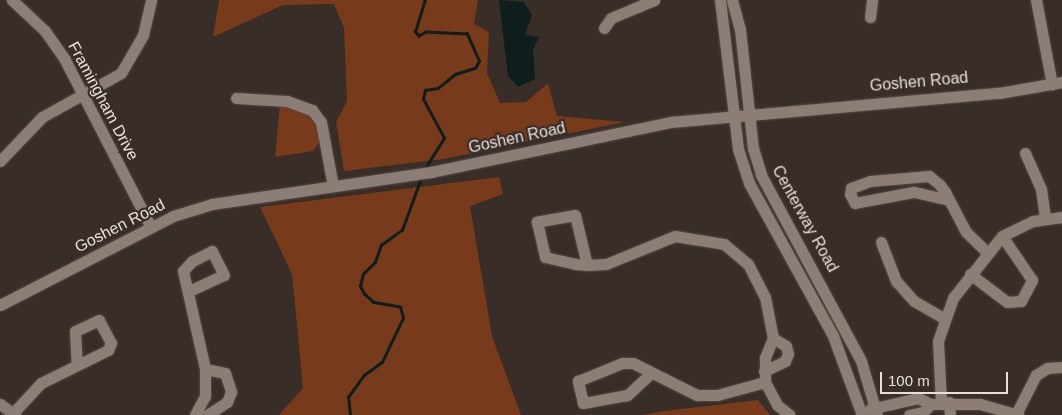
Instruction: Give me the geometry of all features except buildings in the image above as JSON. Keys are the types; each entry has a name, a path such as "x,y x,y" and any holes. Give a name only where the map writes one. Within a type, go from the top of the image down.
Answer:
{"street":[{"name":"Framingham Drive","path":"12,0 45,31 84,94 151,227"},
{"path":"0,161 42,116 109,82 134,58 151,0"},
{"path":"604,28 611,18 654,0"},
{"name":"Centerway Road","path":"720,0 736,117 738,149 749,183 833,336 863,415"},
{"name":"Centerway Road","path":"732,0 740,29 750,115 761,175 837,312 861,361 876,410"},
{"path":"870,18 872,0"},
{"path":"1036,0 1057,83"},
{"name":"Goshen Road","path":"0,305 151,227 196,208 431,172 651,126 1057,83"},
{"path":"236,98 288,101 312,110 320,122 333,186"},
{"path":"1025,153 1041,190 1045,218"},
{"path":"949,200 913,192 855,203 850,194 852,188 870,181 921,175 935,179 949,200 966,232 986,251"},
{"path":"588,265 575,215 537,222 545,257 588,265 606,264 675,236 724,244 756,276 771,315 773,338 765,377 777,405 790,415"},
{"path":"950,415 940,403 936,360 943,318 986,251 1002,236 1045,218 1062,217"},
{"path":"970,274 1007,302 1021,301 1032,280 1002,236"},
{"path":"881,242 896,281 914,301 943,318"},
{"path":"189,291 205,369 205,396 195,415"},
{"path":"651,373 627,395 583,403 578,380 609,366 633,363 698,395 717,395 765,377 784,362 788,354 786,346 773,338"},
{"path":"0,404 14,414 41,383 77,364"},
{"path":"863,415 918,398 1017,414 1036,375 1047,368 1062,367"},
{"path":"205,369 225,373 231,392 220,409 207,415"},
{"path":"908,415 923,412 940,403"}],"shaded area":[{"path":"219,0 478,0 474,24 489,32 487,73 500,103 526,102 548,83 557,116 625,122 443,159 344,171 336,122 347,101 344,28 334,4 283,5 213,37"},
{"path":"499,0 524,2 532,15 525,35 539,37 533,50 535,79 518,87 508,76"},
{"path":"280,104 301,108 314,119 321,140 313,151 275,157"},
{"path":"499,177 503,194 470,206 492,336 521,415 279,415 303,388 292,274 260,207"},
{"path":"758,400 770,415 642,415 664,411"}],"waterway":[{"path":"424,170 444,138 423,99 425,90 438,88 455,74 475,68 479,61 467,34 426,32 419,36 415,32 425,0"},
{"path":"350,415 348,397 364,375 382,362 403,318 400,307 373,302 364,294 360,286 363,274 375,262 381,245 402,230 421,178"}]}
